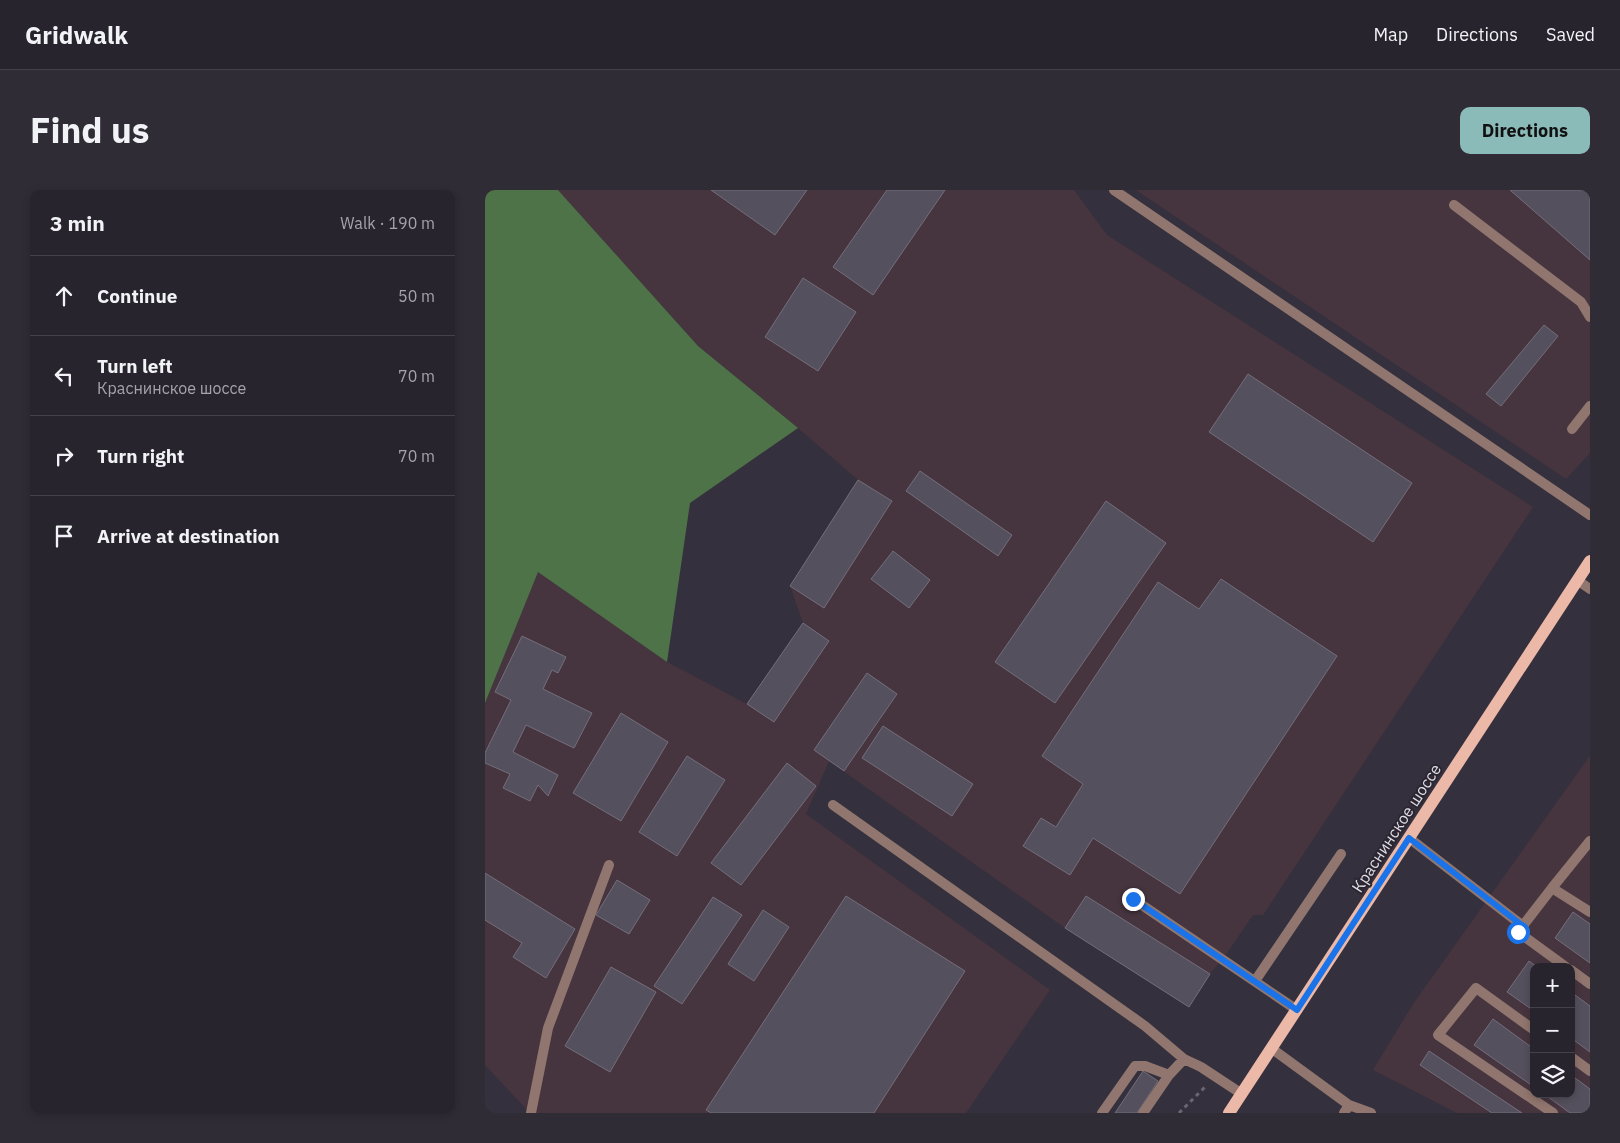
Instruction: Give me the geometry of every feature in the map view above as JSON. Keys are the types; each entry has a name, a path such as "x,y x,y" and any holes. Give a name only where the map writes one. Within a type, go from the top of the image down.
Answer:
{"main road":[{"name":"Краснинское шоссе","path":"1229,1113 1590,561"}],"street":[{"path":"1113,190 1590,515"},
{"path":"1454,205 1581,302 1590,317"},
{"path":"1572,429 1590,406"},
{"path":"1577,580 1590,589"},
{"path":"833,805 1145,1026 1184,1059 1201,1067 1242,1094"},
{"path":"1409,838 1523,926"},
{"path":"1561,963 1518,932 1590,841"},
{"path":"1255,981 1341,854"},
{"path":"531,1113 548,1028 609,865"},
{"path":"1553,888 1590,912"},
{"path":"1133,899 1297,1010"},
{"path":"1575,973 1590,984"},
{"path":"1530,1027 1476,988 1438,1035 1553,1113"},
{"path":"1271,1048 1347,1109 1371,1113"},
{"path":"1143,1113 1169,1075 1184,1059"},
{"path":"1575,1060 1590,1070"},
{"path":"1103,1113 1135,1066 1145,1066 1169,1075"}],"path":[{"path":"1179,1113 1207,1084 1213,1075"}],"shaded area":[{"path":"558,190 1074,190 1107,235 1533,507 1263,915 1253,915 1210,974 1189,1007 1065,928 829,761 806,814 1050,990 966,1113 530,1113 485,1065 485,703 538,571 667,662 747,704 803,623 790,586 858,480 698,346"},
{"path":"1136,190 1590,190 1590,453 1566,479"},
{"path":"1589,757 1590,1113 1457,1113 1373,1070 1413,1004"}],"green space":[{"path":"485,190 558,190 698,346 798,428 690,503 667,662 538,572 485,703"}],"building":[{"path":"711,190 807,190 775,235"},
{"path":"887,190 945,190 873,295 833,267"},
{"path":"1510,190 1590,190 1590,260"},
{"path":"803,278 856,312 818,371 765,337"},
{"path":"1544,325 1558,336 1501,406 1486,394"},
{"path":"1248,374 1412,483 1373,542 1209,432"},
{"path":"920,471 1012,535 998,556 906,491"},
{"path":"858,480 892,501 824,608 790,586"},
{"path":"1106,501 1166,543 1055,703 995,662"},
{"path":"893,551 930,580 909,608 871,579"},
{"path":"1221,579 1337,656 1180,894 1093,838 1070,875 1023,846 1041,818 1056,827 1083,784 1042,756 1158,582 1199,609"},
{"path":"803,623 829,641 774,722 747,704"},
{"path":"522,636 566,657 558,673 552,670 543,689 592,713 574,748 526,725 513,752 558,775 548,796 538,785 530,801 503,788 510,774 485,763 485,753 511,700 495,692"},
{"path":"867,673 897,694 844,771 814,750"},
{"path":"621,713 668,742 621,821 573,793"},
{"path":"883,726 973,784 952,816 862,758"},
{"path":"687,756 725,780 677,856 639,832"},
{"path":"787,763 816,786 741,885 711,863"},
{"path":"485,873 575,929 546,978 513,957 522,943 485,920"},
{"path":"617,880 650,900 629,934 596,915"},
{"path":"846,896 965,971 874,1113 711,1113 706,1110"},
{"path":"1086,896 1210,974 1189,1007 1065,928"},
{"path":"713,897 742,915 682,1004 654,986"},
{"path":"763,910 789,927 754,981 728,964"},
{"path":"1573,912 1590,924 1590,963 1555,938"},
{"path":"1529,961 1532,963 1530,963 1530,1008 1507,992"},
{"path":"611,967 656,992 610,1072 565,1046"},
{"path":"1575,995 1590,1006 1590,1052 1575,1041"},
{"path":"1493,1019 1530,1046 1530,1084 1474,1045"},
{"path":"1429,1051 1522,1113 1492,1113 1420,1065"},
{"path":"1143,1071 1158,1081 1137,1113 1115,1113"},
{"path":"1575,1078 1590,1089 1590,1113 1570,1113 1549,1098 1575,1098"}],"route":[{"path":"1133,899 1297,1010 1409,838 1523,926 1518,932"}]}
